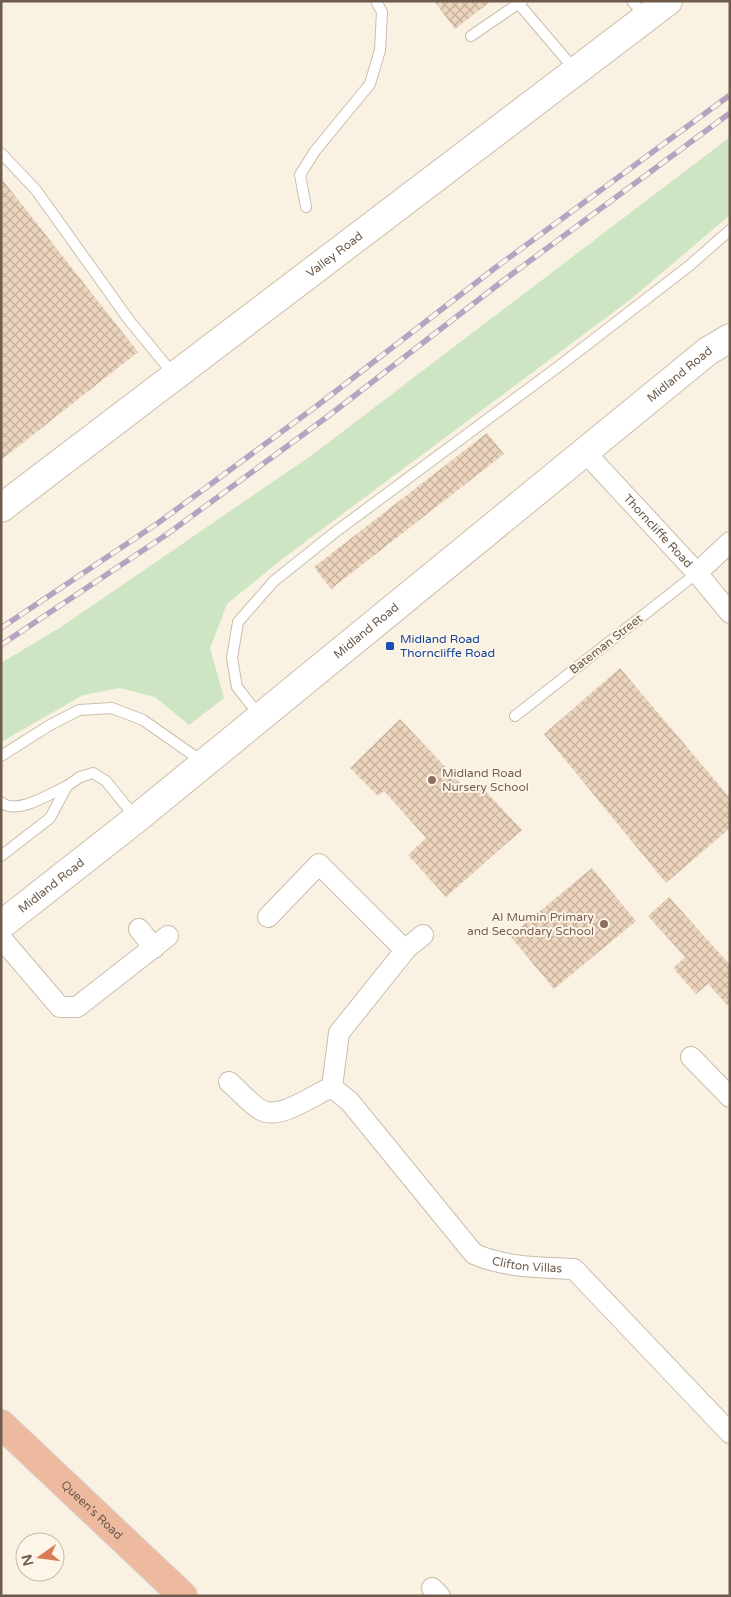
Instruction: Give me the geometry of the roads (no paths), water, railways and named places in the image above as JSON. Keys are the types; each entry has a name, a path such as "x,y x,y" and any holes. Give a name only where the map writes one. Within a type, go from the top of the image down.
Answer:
{"highway":[{"name":"Queen's Road","path":"1,1424 183,1596"}],"street":[{"name":"Valley Road","path":"1,508 576,71 640,10 668,1"},
{"name":"Midland Road","path":"1,925 136,819 708,351 730,338"},
{"name":"Thorncliffe Road","path":"584,451 697,573 730,613"},
{"path":"697,573 730,542"},
{"path":"268,917 319,864 405,950"},
{"path":"1,938 60,1007 78,1007 161,942 139,929"},
{"path":"229,1082 262,1111 277,1113 292,1108 332,1087 339,1033 405,950 423,935"},
{"path":"691,1057 730,1097"},
{"name":"Clifton Villas","path":"332,1087 350,1102 474,1254 492,1261 525,1267 574,1268 730,1433"}],"lane":[{"path":"306,207 300,175 314,151 370,84 380,50 382,12 376,1"},
{"path":"471,36 520,2 576,71"},
{"path":"1,153 36,190 129,320 174,376"},
{"path":"260,716 237,687 232,658 238,622 274,581 342,527 682,272 730,230"},
{"name":"Bateman Street","path":"515,716 697,573"},
{"path":"1,756 50,725 79,710 112,708 143,720 204,762"},
{"path":"1,802 5,806 24,806 67,786 80,776 93,773 106,781 136,819"},
{"path":"1,856 50,818 67,786"}],"railway":[{"path":"1,628 158,523 318,405 495,268 730,95"},
{"path":"1,645 166,535 327,417 504,280 730,113"}],"place":[{"name":"Midland Road Thorncliffe Road","path":"390,646"},
{"name":"Midland Road Nursery School","path":"432,780"},
{"name":"Al Mumin Primary and Secondary School","path":"604,924"}]}
